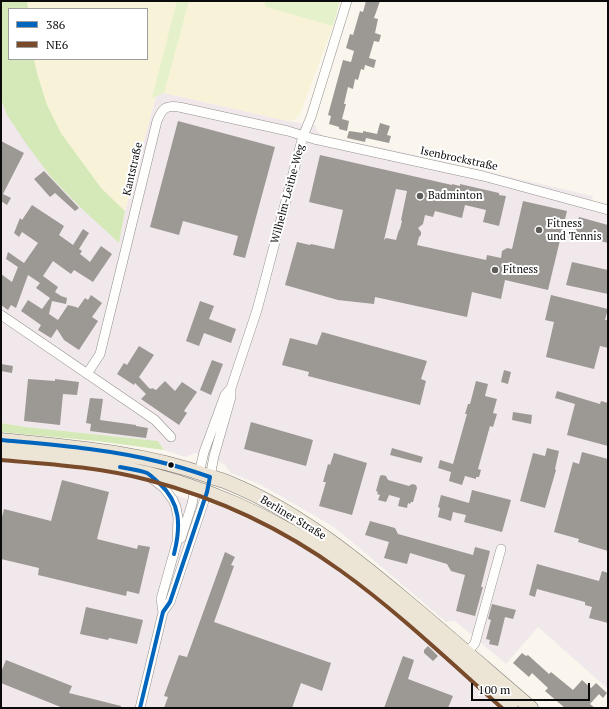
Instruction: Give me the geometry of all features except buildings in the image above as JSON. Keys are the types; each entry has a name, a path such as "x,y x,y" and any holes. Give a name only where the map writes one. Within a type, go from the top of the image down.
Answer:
{"main road":[{"name":"Berliner Straße","path":"1,440 119,453 170,464 246,490 307,524 350,555 530,708"},
{"name":"Berliner Straße","path":"1,454 92,462 160,477 201,490 270,521 306,541 344,565 393,603 511,708"},
{"name":"Wilhelm-Leithe-Weg","path":"201,490 205,475"}],"street":[{"name":"Wilhelm-Leithe-Weg","path":"205,475 214,456 231,397 231,388 257,310 304,136 346,1"},
{"name":"Kantstraße","path":"87,374 100,354 160,112 166,107 173,106 288,131 304,136"},
{"name":"Isenbrockstraße","path":"304,136 314,140 483,176 608,210"},
{"path":"1,314 155,420 171,437"},
{"path":"146,474 164,488 173,500 178,518 177,542 161,600 163,612"},
{"path":"177,542 181,539 201,490"},
{"path":"140,708 163,612 170,602 201,490"},
{"path":"467,653 475,644 501,549"}],"shaded area":[{"path":"27,1 340,1 333,26 300,114 294,120 288,121 164,93 156,96 125,211 101,188 61,133 47,105 34,60 148,60 148,8 28,8"},
{"path":"164,93 316,126 317,131 324,136 388,149 593,196 589,210 608,216 608,689 538,627 506,664 455,621 446,622 335,528 261,485 231,473 225,465 217,461 196,453 185,457 164,450 158,441 1,423 1,99 7,115 119,243 125,211 156,96"},
{"path":"1,458 80,464 152,483 161,490 207,506 212,504 217,505 253,521 327,559 350,575 505,708 1,708"}],"green space":[{"path":"1,1 27,1 28,8 8,8 8,60 34,60 47,105 61,133 101,188 125,211 119,243 80,207 51,177 7,115 1,99"},
{"path":"177,1 189,1 164,93 152,98"},
{"path":"265,1 340,1 333,26 266,7"},
{"path":"1,423 158,441 164,450 97,441 1,432"}],"transit line":[{"name":"386","path":"1,440 81,448 121,454 166,464 210,477 207,492 170,602 163,612 140,708"},
{"name":"NE6","path":"1,460 112,472 148,480 174,487 249,516 273,528 341,571 383,603 423,637 502,708"},
{"name":"386","path":"120,467 147,473 159,483 172,499 178,525 178,534 174,554"}],"place":[{"name":"Badminton","path":"420,196"},
{"name":"Fitness und Tennis","path":"539,230"},
{"name":"Fitness","path":"495,270"}]}
